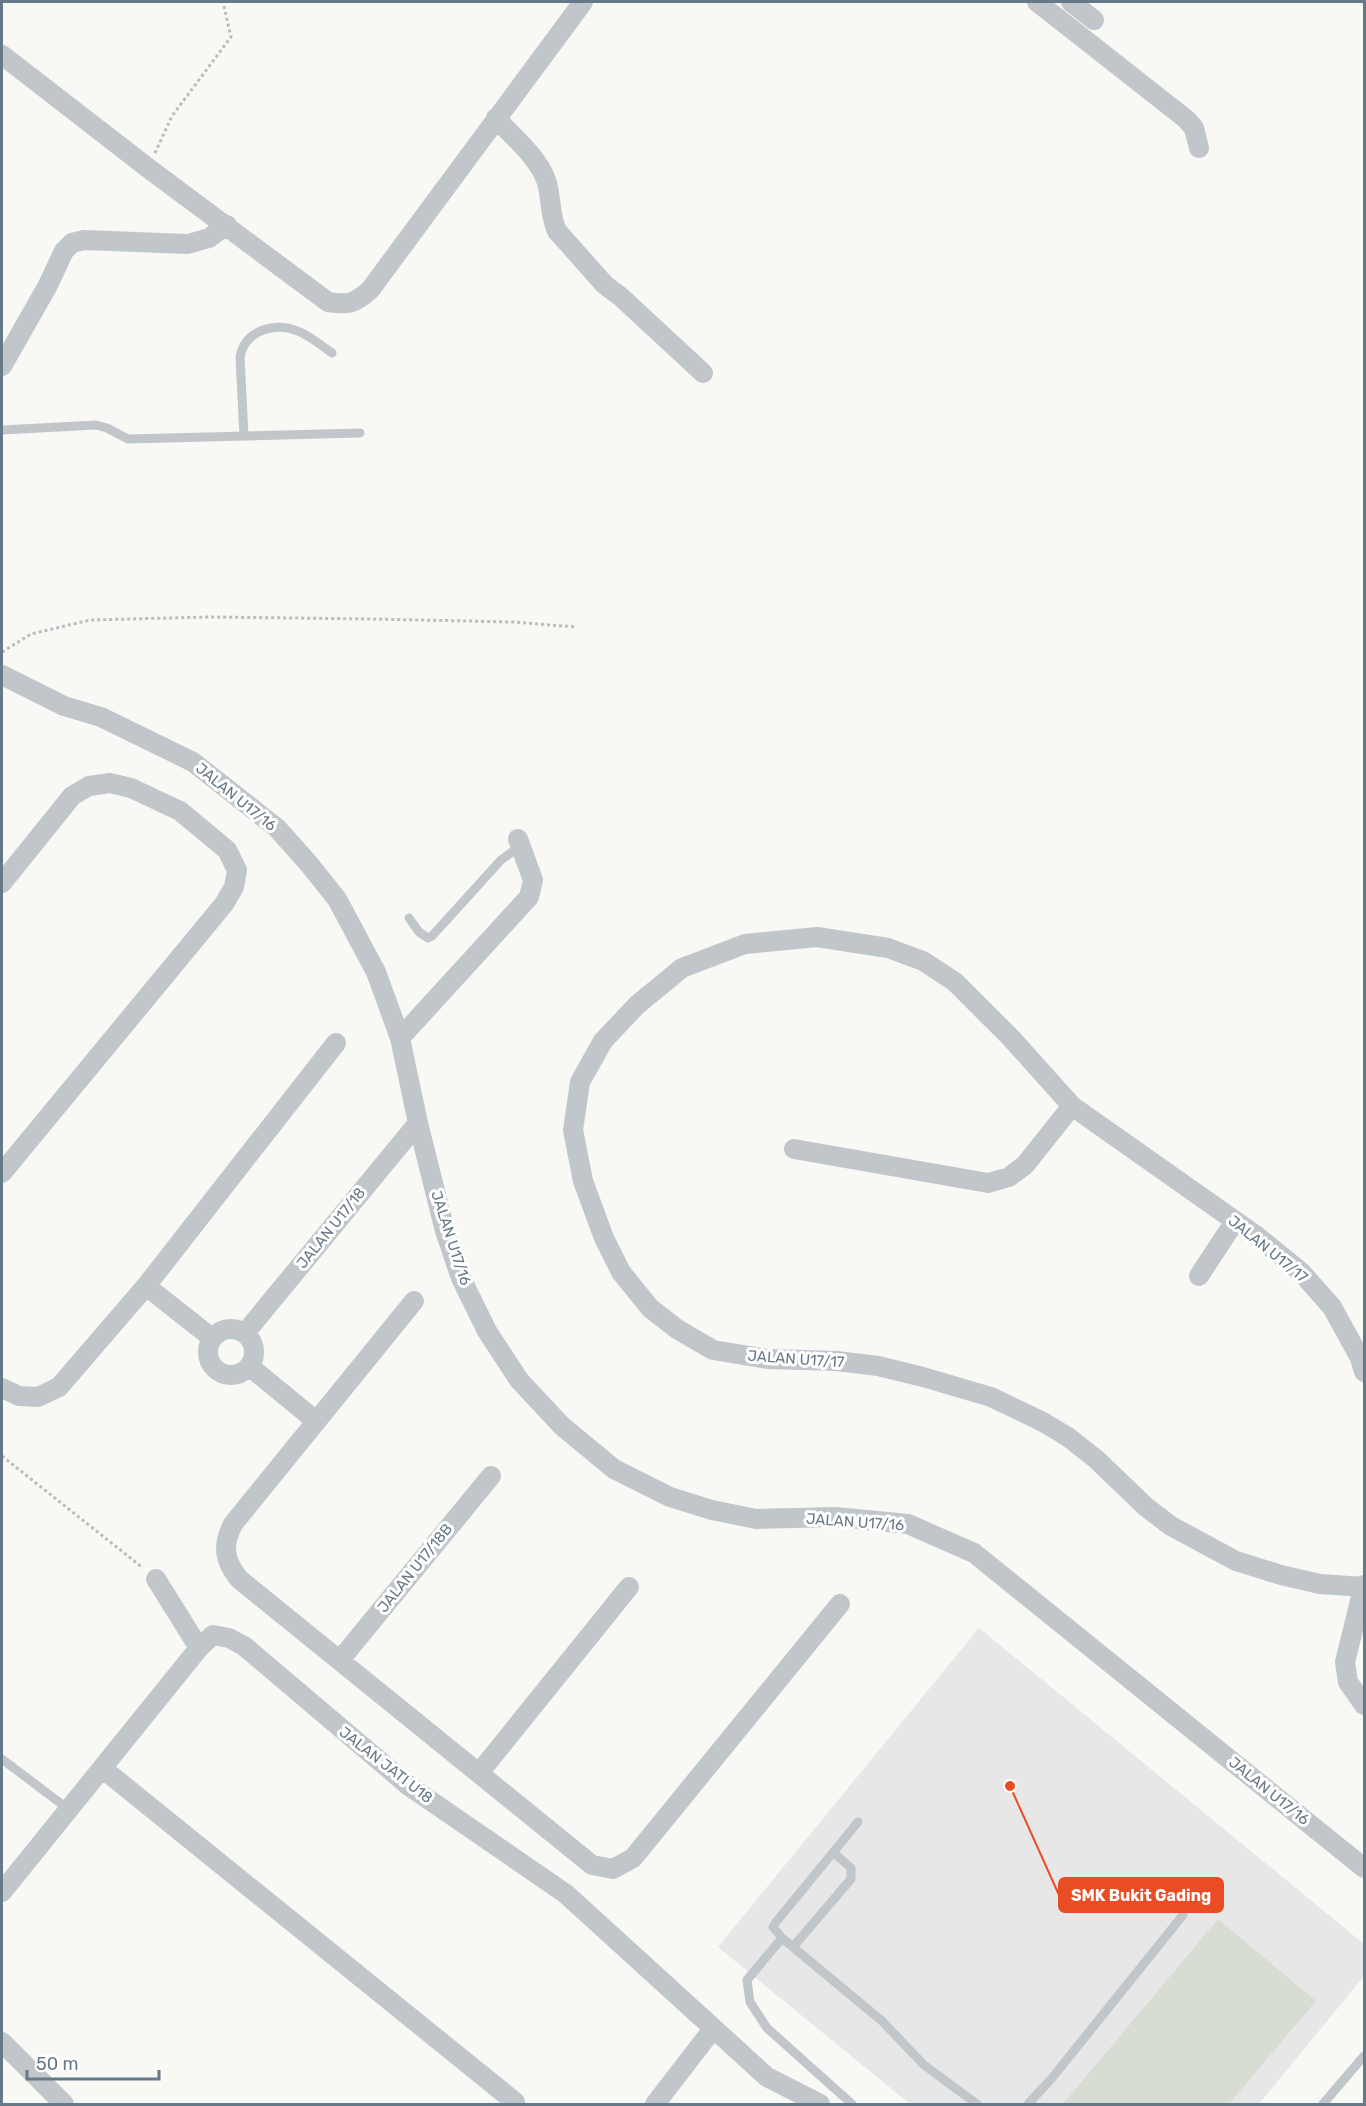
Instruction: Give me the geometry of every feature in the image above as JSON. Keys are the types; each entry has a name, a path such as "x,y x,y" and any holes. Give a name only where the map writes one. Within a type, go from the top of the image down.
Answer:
{"street":[{"path":"2,55 148,168 328,302 348,305 360,299 370,290 583,2"},
{"path":"1037,2 1186,119 1194,128 1199,148"},
{"path":"1071,2 1095,20"},
{"path":"496,118 537,163 545,177 557,231 605,285 703,373"},
{"path":"2,366 47,287 64,251 72,243 84,240 188,244 209,238 226,225"},
{"name":"JALAN U17/16","path":"2,675 64,706 101,717 193,762 277,828 337,899 376,972 400,1038 445,1231 461,1278 487,1331 519,1380 562,1426 614,1468 670,1497 712,1510 756,1519 835,1517 908,1524 974,1552 1365,1868"},
{"path":"2,883 72,796 89,786 110,783 131,788 180,812 226,850 237,870 234,887 224,904 2,1173"},
{"path":"400,1038 529,897 532,880 519,842"},
{"name":"JALAN U17/17","path":"1364,1587 1320,1584 1236,1561 1172,1526 1146,1507 1096,1459 1068,1437 991,1397 878,1366 837,1361 768,1359 713,1350 677,1329 650,1308 621,1272 604,1238 583,1181 573,1130 580,1082 603,1041 637,1005 682,969 745,944 817,936 888,948 923,961 955,982 1011,1038 1072,1106 1235,1221 1301,1272 1332,1307 1360,1358 1365,1372"},
{"path":"2,1388 19,1396 38,1397 59,1387 146,1286 336,1043"},
{"path":"794,1149 988,1183 1009,1178 1025,1165 1072,1106"},
{"name":"JALAN U17/18","path":"245,1333 418,1123"},
{"path":"1199,1276 1235,1221"},
{"path":"146,1286 212,1338"},
{"path":"414,1301 233,1524 226,1537 229,1566 239,1579 592,1865 613,1869 633,1858 840,1604"},
{"path":"231,1328 245,1333 253,1346 253,1360 243,1372 227,1376 219,1373 208,1361 208,1345 212,1338 231,1328"},
{"path":"249,1366 316,1421"},
{"name":"JALAN U17/18B","path":"340,1660 491,1476"},
{"path":"156,1579 199,1648"},
{"path":"479,1773 629,1587"},
{"path":"1364,1587 1345,1662 1348,1682 1365,1705"},
{"name":"JALAN JATI U18","path":"2,1892 199,1648 213,1635 229,1638 244,1646 409,1786 566,1894 767,2077 819,2104"},
{"path":"102,1768 515,2102"},
{"path":"655,2104 712,2029"},
{"path":"2,2042 64,2104"}],"lane":[{"path":"244,436 240,357 242,346 249,337 260,330 285,328 299,332 332,353"},
{"path":"2,430 96,425 128,439 360,433"},
{"path":"409,918 424,936 428,938 432,936 519,842"},
{"path":"2,1758 68,1809"},
{"path":"858,1821 773,1927 782,1938 882,2021 924,2065 977,2104"},
{"path":"793,1947 851,1880 851,1869 833,1852"},
{"path":"1028,2104 1052,2078 1183,1915"},
{"path":"782,1938 747,1980 750,2002 767,2028 852,2104"},
{"path":"1323,2104 1365,2056"}],"path":[{"path":"148,168 172,116 231,38 223,2"},
{"path":"2,652 31,633 90,620 208,617 513,622 576,627"},
{"path":"2,1456 156,1579"}],"shaded area":[{"path":"979,1628 1364,1944 1364,1976 1259,2104 910,2104 718,1947"},
{"path":"1218,1919 1316,2001 1229,2104 1063,2104"}],"place":[{"name":"SMK Bukit Gading","path":"1010,1786"}]}
